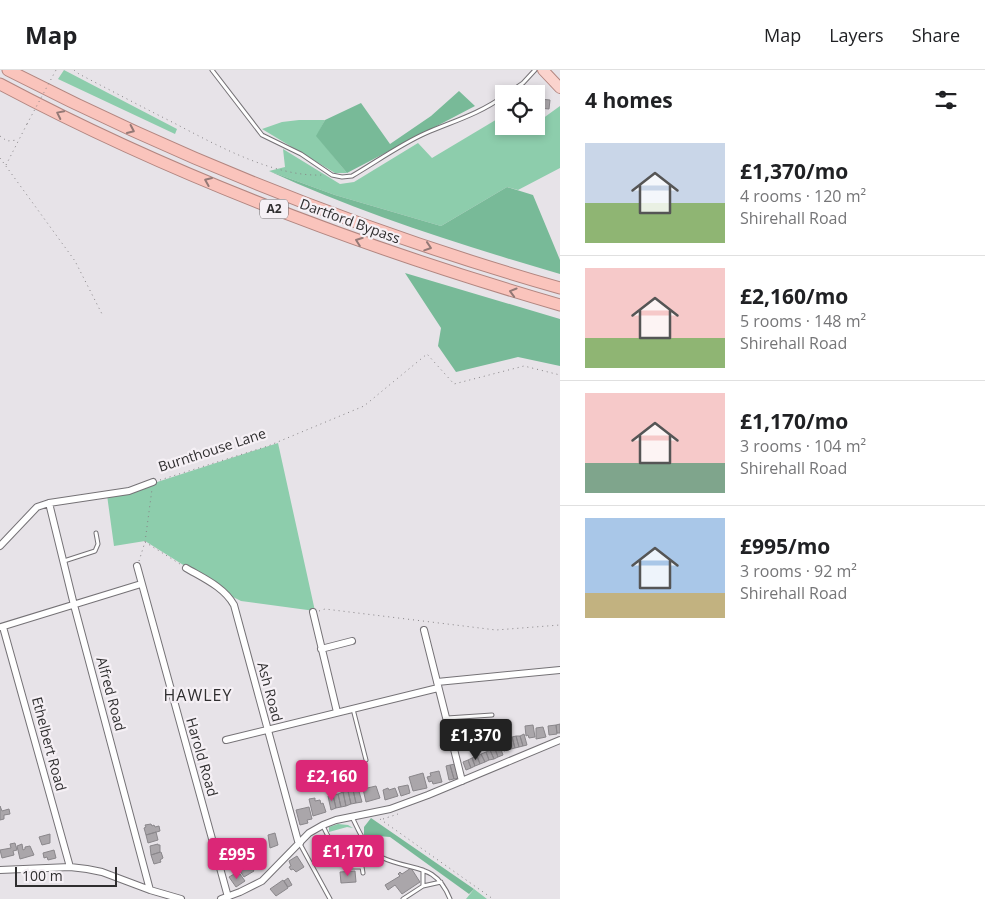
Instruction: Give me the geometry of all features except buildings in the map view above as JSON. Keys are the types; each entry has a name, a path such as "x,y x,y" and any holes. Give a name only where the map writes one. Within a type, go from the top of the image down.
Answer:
{"highway":[{"name":"Dartford Bypass","path":"8,70 172,149 281,195 386,234 560,288"},
{"name":"Dartford Bypass","path":"0,84 165,164 279,211 383,250 560,305"}],"main road":[{"path":"543,70 560,88"}],"street":[{"name":"Burnthouse Lane","path":"0,546 36,507 49,503 129,491 153,482"},
{"name":"Alfred Road","path":"49,503 74,605 150,890"},
{"name":"Harold Road","path":"137,566 225,898"},
{"name":"Ash Road","path":"186,568 221,589 234,604 267,730 300,843"},
{"path":"2,627 141,584"},
{"path":"313,612 337,712"},
{"name":"Ethelbert Road","path":"2,627 70,867"},
{"path":"424,630 462,781"},
{"path":"321,649 352,641"},
{"path":"226,740 438,685 560,670"},
{"path":"225,898 262,881 309,833 323,825 352,816 372,814 390,809 560,740"},
{"path":"0,870 70,867 102,872 150,890 181,899"}],"lane":[{"path":"212,70 262,135 301,154 332,175 342,177 352,176 426,133 463,119 495,102"},
{"path":"520,85 535,70"},
{"path":"64,562 95,551 98,544 96,533"},
{"path":"352,708 366,760"},
{"path":"446,718 492,715"},
{"path":"352,816 362,837 380,857 423,870 436,877 441,882 450,899"},
{"path":"323,825 333,843 344,850 349,858 349,867 362,867 363,873"},
{"path":"300,843 330,899"},
{"path":"423,870 423,886"},
{"path":"403,899 423,886 441,882"}],"path":[{"path":"6,166 56,70"},
{"path":"74,70 78,74 235,154 307,176 332,175"},
{"path":"0,136 7,141 19,140"},
{"path":"0,158 75,261 103,316"},
{"name":"Burnthouse Lane","path":"153,482 268,446 364,406 427,354 454,384 524,366 560,375"},
{"path":"137,566 145,542 153,482"},
{"path":"145,542 186,568"},
{"path":"313,612 325,609 496,630 560,626"},
{"path":"382,820 400,813"},
{"path":"372,814 493,899"}],"green space":[{"path":"64,70 177,129 175,134 58,79"},
{"path":"459,91 475,106 347,173 316,136 325,120 361,103 390,144 431,116"},
{"path":"560,106 560,168 518,190 507,187 441,226 335,195 269,171 285,167 283,149 340,184 354,182 418,143 432,158 495,120 495,135 545,135 545,117"},
{"path":"325,120 317,136 347,173 335,173 262,129 282,122"},
{"path":"269,171 335,195 441,226 507,187 533,195 560,260 560,274 412,228 304,187"},
{"path":"405,273 560,319 560,366 518,357 456,372 438,346 441,328"},
{"path":"278,443 315,611 241,601 145,541 114,546 107,495 151,484"},
{"path":"371,818 474,889 469,894 390,837 378,836 376,840 364,835 364,827"},
{"path":"338,824 348,825 353,828 347,827 329,832 329,827"},
{"path":"474,889 487,899 466,899"}],"district":[{"name":"HAWLEY","path":"198,695"}]}
